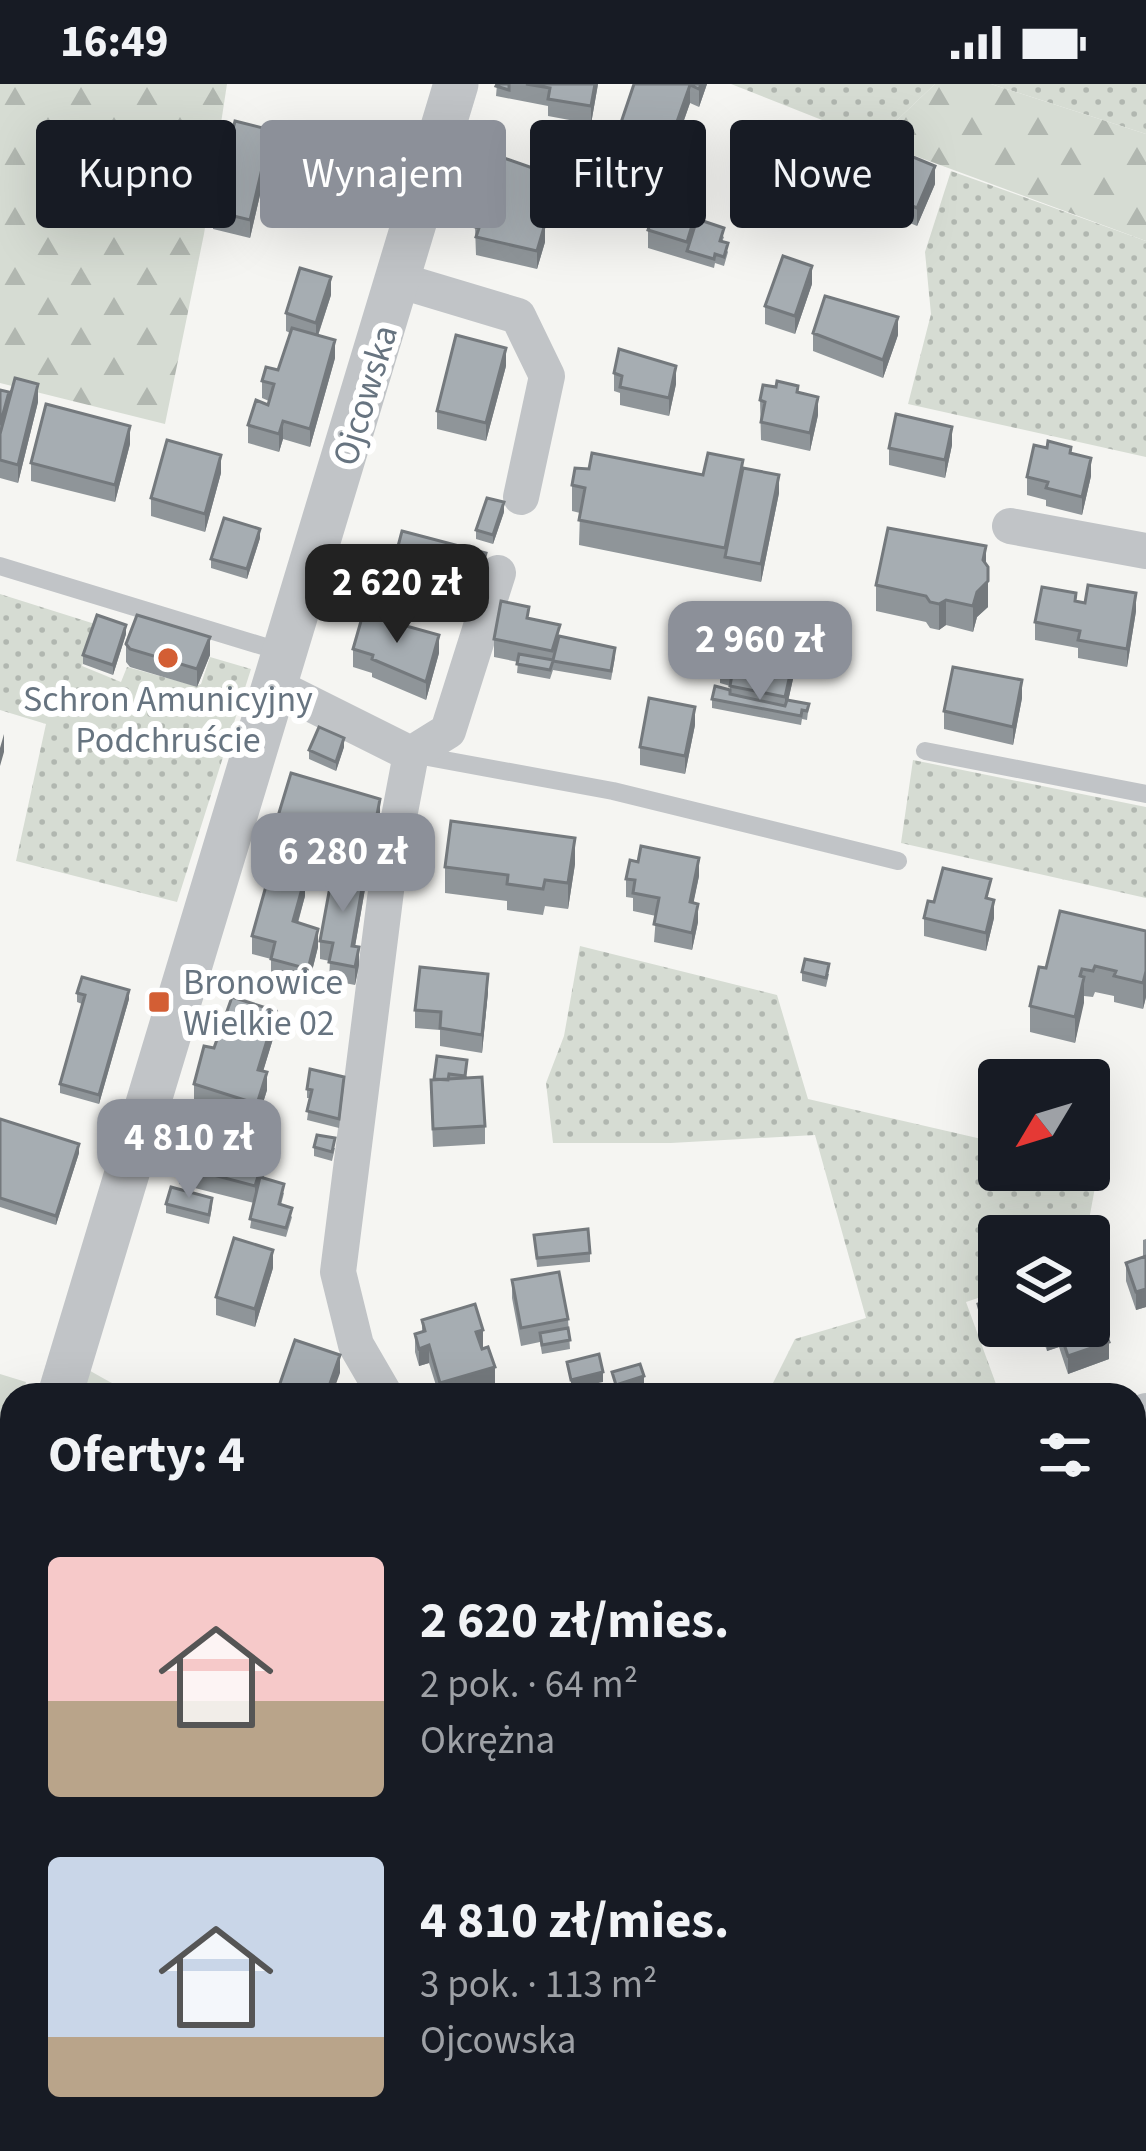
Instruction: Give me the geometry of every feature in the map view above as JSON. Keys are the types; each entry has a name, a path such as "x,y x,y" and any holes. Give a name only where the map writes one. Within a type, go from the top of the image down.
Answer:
{"street":[{"name":"Ojcowska","path":"64,1383 456,84"},
{"path":"398,280 518,316 547,376 521,497"},
{"path":"1010,526 1146,551"},
{"path":"378,1383 356,1345 338,1272 388,874 411,754 448,730 498,573"},
{"path":"280,669 411,754"}],"lane":[{"path":"0,566 280,669"},
{"path":"925,751 1146,794"},
{"path":"411,754 613,791 898,861"}],"green space":[{"path":"0,84 227,84 221,120 36,120 36,228 205,228 165,424 0,383"},
{"path":"731,84 935,84 897,120 822,120"},
{"path":"935,84 991,84 1146,134 1146,241 914,155 914,120 897,120"},
{"path":"991,84 1146,84 1146,134"},
{"path":"951,171 1146,241 1146,457 908,404 931,314 925,252"},
{"path":"0,594 95,624 82,666 121,682 127,667 196,686 201,684 210,657 251,669 177,902 16,861 46,724 0,710"},
{"path":"913,760 1146,807 1146,898 901,843"},
{"path":"580,946 777,995 808,1099 978,1138 978,1191 1094,1191 1090,1215 978,1215 978,1298 966,1302 978,1347 982,1347 996,1383 773,1383 795,1339 866,1318 815,1135 671,1143 553,1143 546,1083 564,1036"},
{"path":"85,1368 112,1383 81,1383"},
{"path":"0,1374 26,1382 26,1383 0,1383"}],"building":[{"path":"526,84 595,84 591,106 548,99 550,88"},
{"path":"634,84 701,84 699,89 690,85 678,120 622,120"},
{"path":"236,121 260,127 260,177 250,220 236,217"},
{"path":"914,157 935,166 914,207"},
{"path":"506,159 530,167 530,228 544,228 537,251 476,237 479,228 506,228"},
{"path":"706,222 724,228 720,241 728,243 724,257 687,251 694,228 706,228"},
{"path":"649,228 691,228 687,242"},
{"path":"783,256 812,266 795,316 765,306"},
{"path":"300,268 331,277 316,323 286,313"},
{"path":"825,296 898,317 883,360 813,333"},
{"path":"292,328 335,340 310,429 283,421 279,434 248,425 256,400 268,405 274,384 262,381 266,367 278,370"},
{"path":"456,335 506,348 486,423 437,411"},
{"path":"619,349 676,366 669,398 620,387 622,376 614,373"},
{"path":"15,378 38,384 18,465 0,460 0,434"},
{"path":"777,381 818,397 810,433 761,422 763,385 776,387"},
{"path":"0,390 9,392 0,425"},
{"path":"46,404 130,426 115,485 31,463"},
{"path":"896,414 952,427 945,460 889,448"},
{"path":"167,440 221,455 205,514 151,498"},
{"path":"1048,441 1091,458 1082,497 1046,488 1048,482 1027,477 1034,445 1047,448"},
{"path":"592,453 703,475 708,453 743,460 725,548 579,520 585,488 572,485 575,468 589,469"},
{"path":"743,468 779,475 761,564 725,557"},
{"path":"487,498 504,502 493,535 476,530"},
{"path":"224,518 260,529 247,569 211,559"},
{"path":"888,528 986,546 983,560 988,581 977,592 973,606 946,600 939,604 926,596 876,585"},
{"path":"402,531 486,553 473,600 380,571 385,551 396,554"},
{"path":"1088,585 1136,593 1127,649 1078,640 1080,631 1035,622 1042,587 1076,593 1075,601 1085,603"},
{"path":"501,601 529,607 527,618 560,625 552,651 494,639"},
{"path":"363,614 439,635 426,682 353,649"},
{"path":"97,615 126,625 113,665 83,655"},
{"path":"137,615 210,637 197,669 130,649 126,644"},
{"path":"729,621 753,626 750,642 795,652 785,697 730,686 733,669 720,665"},
{"path":"559,636 615,648 611,671 553,661 550,670 517,664 519,654 553,660"},
{"path":"953,667 1022,680 1013,727 944,711"},
{"path":"715,686 785,706 787,700 809,704 801,716 712,699"},
{"path":"649,698 695,707 685,756 640,747"},
{"path":"319,727 344,738 336,762 309,750"},
{"path":"291,773 380,799 376,820 367,817 362,833 338,827 336,834 341,835 334,862 280,851 284,829 275,826"},
{"path":"451,821 575,838 568,883 545,880 543,889 507,884 508,875 445,867"},
{"path":"641,846 699,858 690,902 698,904 692,933 654,924 659,898 633,893 635,880 626,879 630,860 638,862"},
{"path":"334,865 365,871 352,946 359,947 355,967 329,962 333,943 320,941"},
{"path":"271,868 305,878 293,921 318,929 308,969 271,959 275,942 252,936"},
{"path":"943,868 991,879 986,898 994,900 986,933 924,918 928,901 934,902"},
{"path":"1060,911 1146,931 1143,983 1095,966 1093,971 1082,969 1075,1017 1030,1006 1039,967 1046,968"},
{"path":"805,959 829,964 826,978 802,972"},
{"path":"420,967 488,974 482,1035 440,1028 441,1012 415,1010"},
{"path":"82,977 129,990 99,1095 60,1084 85,995 77,993"},
{"path":"232,997 276,1011 258,1070 267,1072 257,1104 194,1084 204,1046 214,1048"},
{"path":"437,1056 467,1060 465,1076 434,1079"},
{"path":"310,1069 344,1077 339,1119 307,1111"},
{"path":"482,1077 485,1126 433,1129 431,1080"},
{"path":"0,1119 79,1144 56,1216 0,1198"},
{"path":"191,1123 268,1144 255,1186 179,1166"},
{"path":"317,1135 335,1138 332,1152 314,1147"},
{"path":"260,1177 284,1184 279,1204 292,1208 286,1228 250,1219"},
{"path":"171,1187 212,1198 209,1215 166,1204"},
{"path":"588,1229 590,1253 537,1258 534,1235"},
{"path":"234,1238 273,1250 255,1309 216,1297"},
{"path":"1146,1256 1146,1289 1136,1292 1126,1263"},
{"path":"559,1272 568,1319 521,1328 512,1280"},
{"path":"475,1304 483,1330 476,1332 495,1367 440,1383 429,1345 419,1349 415,1334 425,1331 422,1320"},
{"path":"568,1328 570,1340 542,1345 540,1333"},
{"path":"295,1340 340,1355 330,1383 280,1383"},
{"path":"1065,1347 1094,1347 1068,1356"},
{"path":"599,1354 603,1372 571,1380 567,1362"},
{"path":"640,1364 644,1376 615,1383 612,1372"}],"place":[{"name":"Schron Amunicyjny Podchruście","path":"168,658"},
{"name":"Bronowice Wielkie 02","path":"159,1002"}]}
